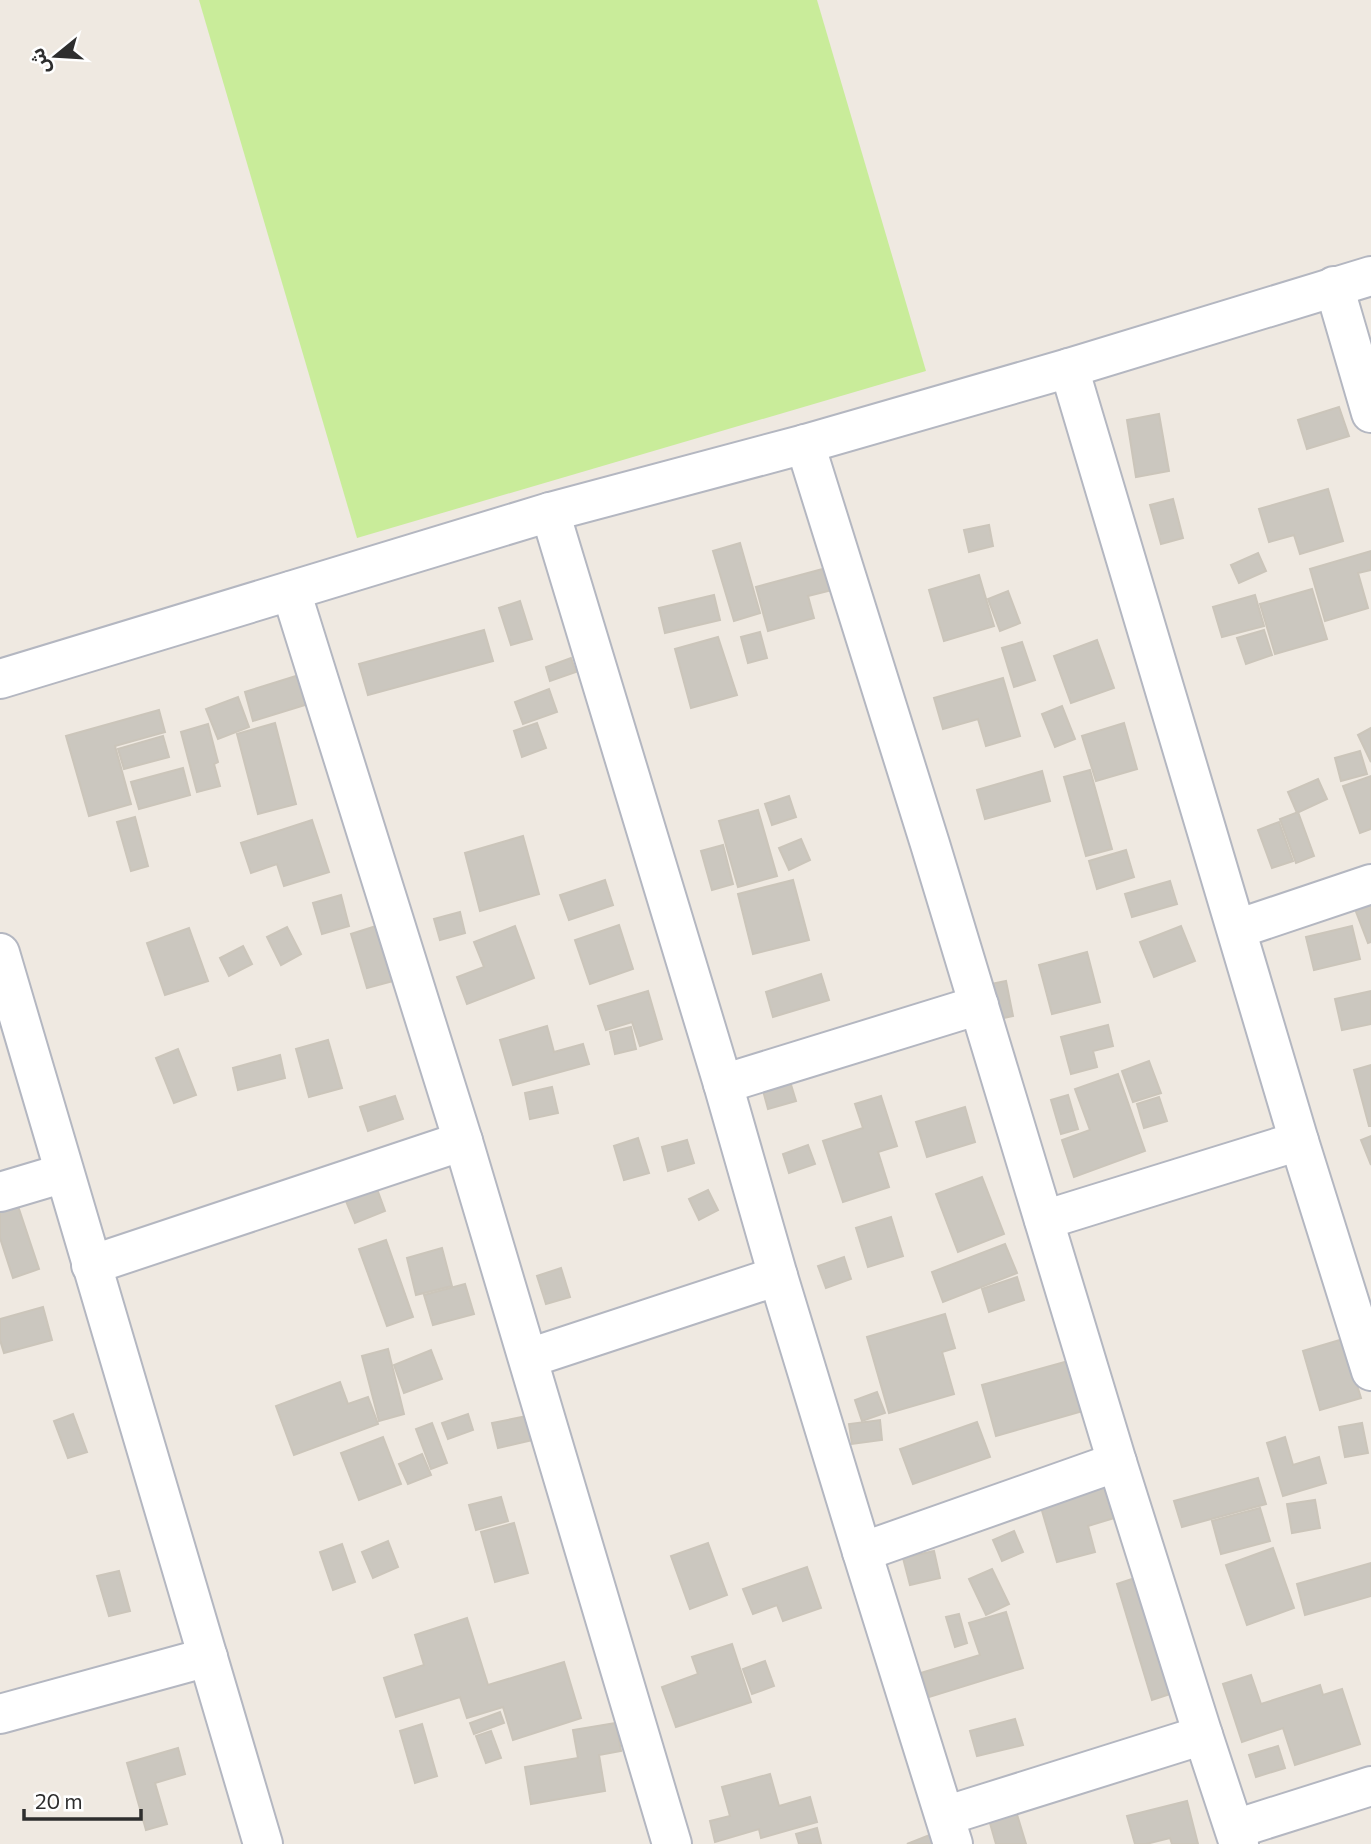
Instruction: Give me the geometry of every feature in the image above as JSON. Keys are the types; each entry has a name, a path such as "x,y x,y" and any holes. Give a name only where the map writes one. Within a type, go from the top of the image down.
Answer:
{"street":[{"path":"0,679 550,512 805,444 1069,368 1371,276"},
{"path":"1334,286 1371,413"},
{"path":"1069,368 1299,1141 1371,1371"},
{"path":"805,444 1117,1462 1237,1837 1371,1786"},
{"path":"550,512 723,1084 778,1276 949,1830 1203,1735"},
{"path":"291,591 529,1357 672,1844"},
{"path":"1237,929 1371,884"},
{"path":"0,953 263,1844"},
{"path":"723,1084 979,1005"},
{"path":"91,1265 463,1141"},
{"path":"1044,1220 1299,1141"},
{"path":"0,1192 64,1173"},
{"path":"529,1357 778,1276"},
{"path":"862,1552 1117,1462"},
{"path":"0,1714 208,1657"}],"green space":[{"path":"199,0 817,0 926,371 357,538"}],"building":[{"path":"1339,407 1349,436 1307,449 1298,420"},
{"path":"1159,414 1169,471 1136,477 1127,420"},
{"path":"1328,489 1343,541 1300,554 1294,535 1269,542 1259,509"},
{"path":"1173,499 1183,538 1161,544 1150,505"},
{"path":"989,525 993,546 969,552 964,530"},
{"path":"740,543 760,613 734,621 713,551"},
{"path":"1371,551 1371,570 1358,573 1368,608 1325,621 1310,569"},
{"path":"1258,553 1266,571 1239,583 1231,565"},
{"path":"830,567 836,589 808,596 814,618 768,631 756,587"},
{"path":"979,575 994,626 944,641 929,590"},
{"path":"1312,589 1327,639 1275,654 1260,604"},
{"path":"1008,591 1020,623 1000,631 988,599"},
{"path":"714,595 720,620 665,633 659,608"},
{"path":"1255,595 1264,626 1222,637 1213,607"},
{"path":"520,601 532,639 511,645 499,608"},
{"path":"484,630 493,661 368,695 359,664"},
{"path":"1264,630 1272,655 1246,664 1237,638"},
{"path":"760,632 767,658 748,663 741,637"},
{"path":"718,637 737,695 691,708 675,649"},
{"path":"1097,640 1114,688 1071,703 1054,656"},
{"path":"1022,642 1035,680 1014,687 1002,648"},
{"path":"571,658 576,672 550,681 546,667"},
{"path":"299,675 308,704 253,721 245,692"},
{"path":"1003,678 1020,736 986,746 978,719 943,729 934,698"},
{"path":"549,689 557,712 523,724 515,702"},
{"path":"238,697 249,727 218,739 206,709"},
{"path":"1062,706 1075,739 1055,747 1042,714"},
{"path":"159,710 165,732 115,746 131,804 89,816 66,736"},
{"path":"275,723 296,804 258,814 237,734"},
{"path":"537,723 546,748 522,757 514,731"},
{"path":"1124,723 1137,769 1096,781 1082,736"},
{"path":"208,724 218,762 214,764 220,786 197,792 181,732"},
{"path":"1371,728 1371,762 1358,735"},
{"path":"163,736 169,757 124,769 118,749"},
{"path":"1360,751 1367,774 1341,781 1335,758"},
{"path":"183,768 190,795 139,809 131,782"},
{"path":"1090,770 1112,849 1086,856 1064,777"},
{"path":"1042,771 1050,801 985,819 977,790"},
{"path":"1371,776 1371,829 1360,833 1343,786"},
{"path":"1318,779 1327,799 1297,813 1288,792"},
{"path":"789,796 796,817 772,825 765,804"},
{"path":"758,810 777,876 738,887 719,821"},
{"path":"1298,812 1314,856 1296,863 1280,819"},
{"path":"135,817 148,866 131,871 117,822"},
{"path":"312,820 329,872 284,886 277,864 251,873 241,843"},
{"path":"1279,822 1293,861 1272,868 1258,830"},
{"path":"523,836 539,894 480,911 465,853"},
{"path":"801,839 810,860 789,870 779,848"},
{"path":"723,845 733,884 712,890 701,851"},
{"path":"1126,850 1134,877 1097,889 1089,861"},
{"path":"605,880 613,905 569,920 560,895"},
{"path":"793,880 809,940 753,954 738,894"},
{"path":"1170,881 1177,904 1132,917 1125,894"},
{"path":"341,895 349,926 322,934 313,903"},
{"path":"1371,903 1371,942 1368,943 1355,909"},
{"path":"460,912 465,933 440,940 434,919"},
{"path":"619,925 633,969 590,984 575,940"},
{"path":"376,926 393,981 367,988 351,934"},
{"path":"515,926 534,978 467,1004 457,977 484,967 474,942"},
{"path":"1181,926 1195,961 1154,977 1140,942"},
{"path":"1352,926 1360,959 1314,970 1306,937"},
{"path":"287,927 301,954 281,965 267,937"},
{"path":"189,928 208,981 165,995 147,943"},
{"path":"243,946 252,964 229,976 220,958"},
{"path":"1087,952 1100,1002 1052,1014 1039,965"},
{"path":"821,974 829,1000 773,1017 766,992"},
{"path":"1006,981 1013,1016 999,1019 991,984"},
{"path":"648,991 662,1039 640,1046 632,1022 606,1030 598,1006"},
{"path":"1371,991 1371,1024 1342,1030 1335,999"},
{"path":"1108,1025 1113,1046 1093,1051 1097,1067 1071,1074 1061,1037"},
{"path":"547,1026 554,1052 583,1044 589,1064 513,1085 500,1040"},
{"path":"631,1027 636,1049 615,1054 610,1032"},
{"path":"328,1040 342,1088 309,1097 296,1049"},
{"path":"178,1049 196,1095 174,1103 156,1058"},
{"path":"280,1055 285,1078 238,1090 233,1068"},
{"path":"1149,1061 1161,1093 1133,1102 1122,1071"},
{"path":"1371,1065 1371,1126 1369,1126 1354,1070"},
{"path":"1118,1074 1145,1151 1074,1177 1062,1140 1090,1130 1075,1089"},
{"path":"789,1078 796,1101 768,1109 762,1087"},
{"path":"552,1087 558,1113 530,1119 525,1093"},
{"path":"1068,1095 1078,1129 1061,1134 1051,1100"},
{"path":"395,1096 403,1119 368,1131 360,1107"},
{"path":"881,1096 897,1146 878,1152 889,1187 843,1202 823,1141 863,1128 855,1104"},
{"path":"1159,1097 1167,1121 1144,1128 1137,1104"},
{"path":"965,1107 975,1142 927,1157 916,1122"},
{"path":"1371,1136 1371,1165 1361,1140"},
{"path":"638,1138 649,1173 624,1180 614,1146"},
{"path":"687,1140 694,1163 668,1171 662,1147"},
{"path":"808,1145 815,1164 789,1173 783,1154"},
{"path":"982,1177 1004,1234 958,1252 936,1194"},
{"path":"377,1189 385,1211 355,1223 346,1201"},
{"path":"708,1190 718,1210 699,1220 689,1199"},
{"path":"16,1200 39,1269 13,1278 0,1238 0,1205"},
{"path":"891,1217 903,1256 868,1267 856,1228"},
{"path":"386,1240 413,1317 387,1326 359,1249"},
{"path":"1005,1244 1017,1273 943,1302 932,1272"},
{"path":"442,1248 452,1286 416,1295 407,1258"},
{"path":"844,1257 851,1279 826,1288 818,1266"},
{"path":"561,1268 570,1297 546,1304 537,1276"},
{"path":"1017,1277 1024,1300 989,1312 982,1289"},
{"path":"465,1284 474,1314 433,1325 424,1295"},
{"path":"43,1307 52,1340 4,1353 0,1340 0,1319"},
{"path":"945,1314 955,1348 942,1352 954,1394 889,1413 867,1337"},
{"path":"1343,1339 1361,1398 1320,1410 1303,1351"},
{"path":"388,1349 404,1414 379,1421 362,1356"},
{"path":"431,1350 442,1379 404,1393 394,1365"},
{"path":"1079,1358 1093,1408 996,1436 982,1385"},
{"path":"340,1382 348,1404 368,1397 378,1424 294,1455 276,1406"},
{"path":"877,1392 885,1413 862,1421 855,1400"},
{"path":"73,1414 87,1452 68,1458 54,1421"},
{"path":"468,1414 473,1430 448,1439 442,1423"},
{"path":"532,1415 537,1439 498,1448 492,1423"},
{"path":"880,1420 882,1440 852,1444 849,1424"},
{"path":"977,1422 990,1457 913,1484 900,1449"},
{"path":"432,1423 447,1463 431,1469 416,1429"},
{"path":"1362,1423 1368,1453 1345,1457 1339,1427"},
{"path":"383,1437 401,1484 359,1500 341,1453"},
{"path":"1285,1437 1293,1465 1319,1457 1326,1483 1283,1496 1267,1443"},
{"path":"422,1454 431,1475 408,1484 399,1464"},
{"path":"1258,1478 1266,1504 1182,1527 1174,1501"},
{"path":"1115,1483 1124,1515 1088,1526 1095,1552 1057,1562 1040,1504"},
{"path":"501,1497 508,1521 476,1530 469,1505"},
{"path":"1315,1500 1320,1528 1292,1533 1287,1504"},
{"path":"1260,1508 1270,1541 1221,1554 1212,1521"},
{"path":"514,1523 528,1573 495,1582 481,1532"},
{"path":"1014,1531 1023,1552 1002,1561 993,1540"},
{"path":"388,1541 398,1567 373,1578 362,1552"},
{"path":"708,1543 727,1595 690,1609 671,1556"},
{"path":"342,1544 355,1582 333,1590 320,1552"},
{"path":"1273,1548 1294,1608 1247,1625 1226,1565"},
{"path":"934,1551 940,1578 910,1585 903,1558"},
{"path":"1371,1563 1371,1596 1305,1615 1297,1584"},
{"path":"807,1567 821,1608 783,1621 777,1605 753,1614 743,1589"},
{"path":"992,1569 1009,1604 986,1615 969,1579"},
{"path":"119,1571 130,1611 109,1616 97,1576"},
{"path":"1141,1576 1176,1692 1152,1700 1117,1584"},
{"path":"1006,1612 1023,1668 929,1697 921,1673 980,1655 969,1623"},
{"path":"959,1614 967,1643 955,1647 946,1617"},
{"path":"467,1618 488,1685 564,1662 581,1718 513,1740 503,1707 467,1718 460,1697 396,1717 384,1678 424,1665 415,1635"},
{"path":"732,1644 751,1702 676,1727 662,1687 698,1674 692,1657"},
{"path":"765,1661 774,1686 752,1694 743,1669"},
{"path":"1251,1675 1261,1704 1320,1685 1323,1695 1342,1689 1360,1744 1295,1765 1283,1728 1242,1742 1223,1684"},
{"path":"500,1712 504,1723 474,1734 470,1723"},
{"path":"1015,1719 1023,1745 977,1756 970,1731"},
{"path":"616,1723 621,1751 599,1755 605,1791 531,1804 525,1767 578,1758 573,1730"},
{"path":"422,1724 437,1776 415,1783 400,1731"},
{"path":"491,1731 501,1758 486,1763 476,1736"},
{"path":"1278,1746 1285,1768 1256,1777 1249,1755"},
{"path":"178,1748 185,1774 155,1783 167,1824 146,1830 127,1763"},
{"path":"770,1774 779,1806 810,1797 817,1822 761,1838 759,1829 715,1842 710,1821 730,1816 722,1787"},
{"path":"1012,1798 1026,1844 996,1844 985,1806"},
{"path":"1187,1801 1198,1844 1172,1844 1170,1838 1135,1844 1127,1816"},
{"path":"817,1828 821,1844 799,1844 796,1834"},
{"path":"932,1834 935,1844 907,1844"}]}
